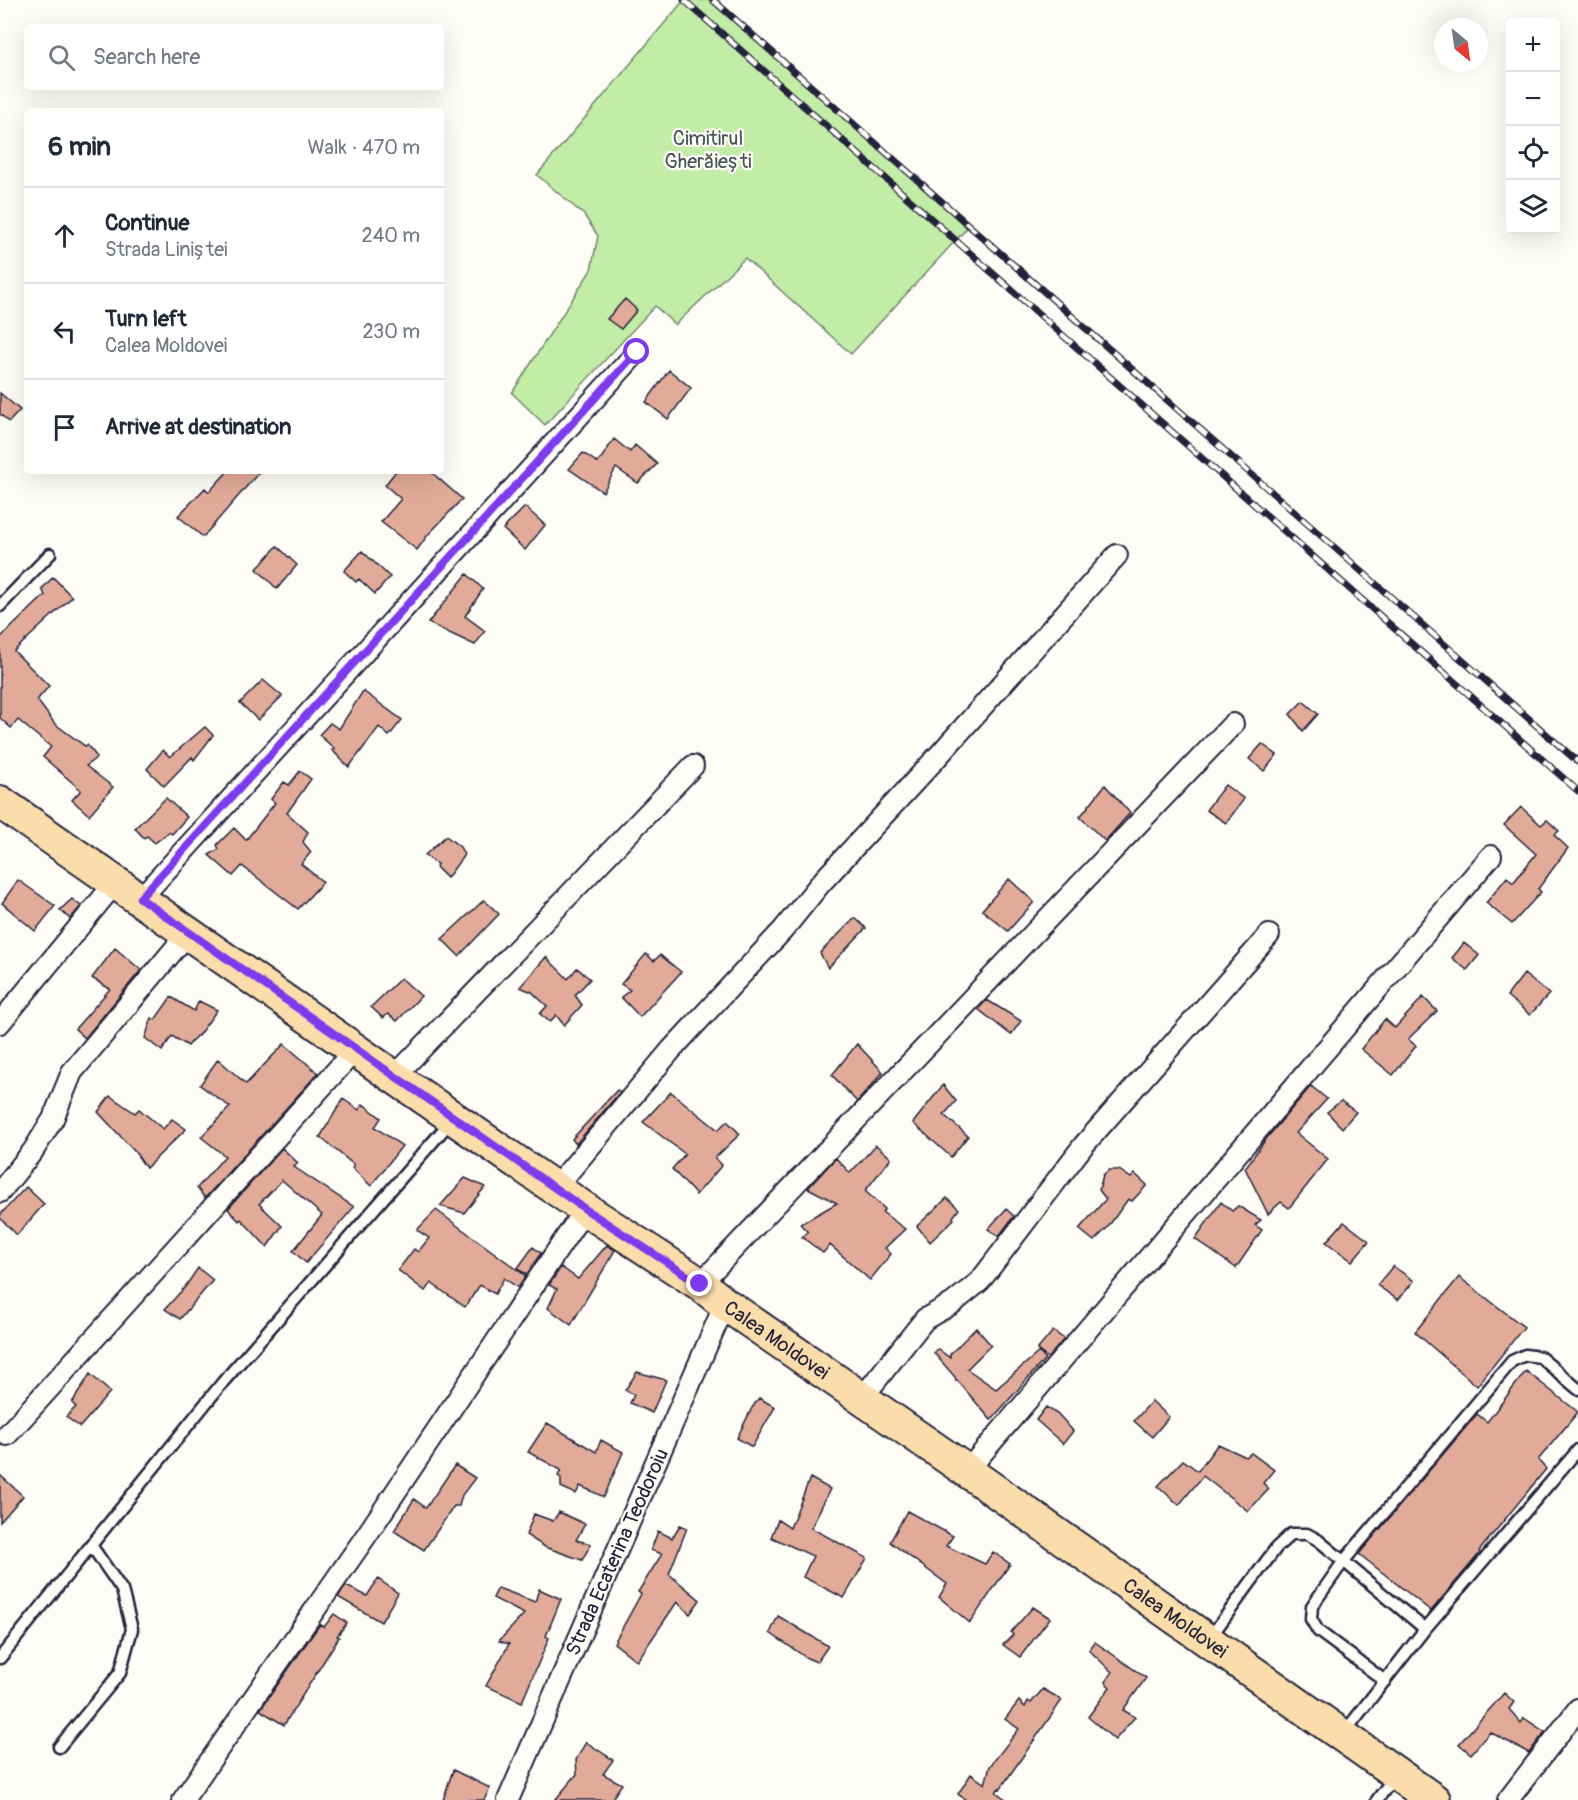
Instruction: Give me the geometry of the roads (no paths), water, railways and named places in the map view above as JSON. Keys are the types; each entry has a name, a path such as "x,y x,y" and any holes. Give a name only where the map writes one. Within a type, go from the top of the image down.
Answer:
{"main road":[{"name":"Calea Moldovei","path":"0,802 585,1209 700,1284 725,1304 967,1471 1434,1800"}],"street":[{"path":"0,1023 128,891 637,352"},
{"path":"555,1188 672,1049 783,930 820,884 940,754 1117,555"},
{"path":"700,1284 1233,724"},
{"path":"394,1077 693,766"},
{"path":"967,1471 1491,856"},
{"path":"0,1191 38,1143 53,1119 72,1072 188,933"},
{"path":"862,1398 925,1319 953,1303 980,1281 1083,1146 1269,935"},
{"path":"8,1435 355,1050"},
{"path":"183,1800 366,1536 585,1209"},
{"name":"Strada Ecaterina Teodoroiu","path":"508,1800 725,1304"},
{"path":"1508,1800 1578,1709"}],"lane":[{"path":"0,606 50,554"},
{"path":"0,1658 223,1382 453,1118"},
{"path":"1385,1681 1318,1631 1311,1619 1311,1606 1343,1562 1512,1361 1525,1355 1540,1357 1578,1389"},
{"path":"1342,1735 1425,1629 1578,1450"},
{"path":"1208,1641 1275,1548 1292,1534 1307,1534 1425,1629"},
{"path":"59,1747 120,1673 132,1629 122,1590 91,1545"},
{"path":"1377,1800 1397,1774"}],"railway":[{"path":"684,0 1578,791"},
{"path":"713,0 1578,762"}],"park label":[{"name":"Cimitirul Gherăiești","path":"708,150"}]}
